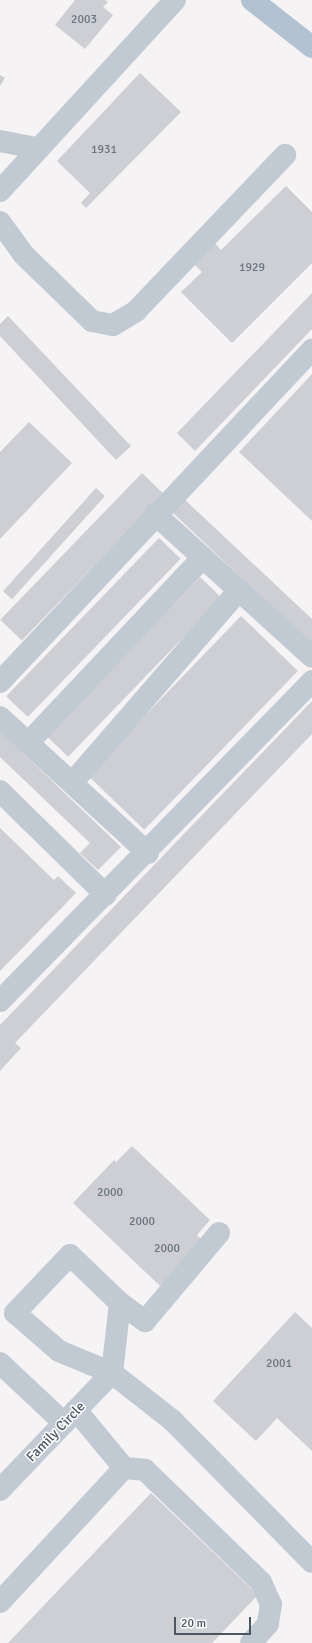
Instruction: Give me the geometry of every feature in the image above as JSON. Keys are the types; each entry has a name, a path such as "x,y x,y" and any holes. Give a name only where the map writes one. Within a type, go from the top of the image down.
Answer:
{"main road":[{"path":"252,0 312,47"}],"street":[{"path":"0,191 36,148 175,0"},
{"path":"0,141 36,148"},
{"path":"0,222 23,254 92,321 113,325 136,311 285,155"},
{"path":"0,682 155,514 312,350"},
{"path":"155,514 312,657"},
{"path":"28,743 203,557"},
{"path":"72,783 239,590"},
{"path":"0,1001 148,853 312,681"},
{"path":"0,717 148,853"},
{"path":"0,791 106,895"},
{"path":"219,1233 144,1321 120,1303 70,1255 15,1313 58,1351 112,1373 172,1420 312,1562"},
{"path":"112,1373 120,1303"},
{"path":"0,1363 70,1417 124,1468 145,1470 261,1582 272,1604 268,1624 251,1643"},
{"name":"Family Circle","path":"0,1490 112,1373"},
{"path":"0,1602 124,1468"}],"building":[{"path":"75,0 105,0 108,2 103,7 113,15 85,49 55,25"},
{"path":"140,73 181,112 86,208 81,203 90,193 57,161"},
{"path":"0,75 5,78 0,86"},
{"path":"286,186 312,212 312,263 232,343 181,292 202,272 194,264 215,243 221,250"},
{"path":"312,293 312,329 195,451 177,433"},
{"path":"8,316 131,446 116,460 0,336 0,324"},
{"path":"312,374 312,521 239,452"},
{"path":"29,422 72,463 0,539 0,452"},
{"path":"142,473 164,494 22,641 0,620"},
{"path":"96,488 105,496 12,599 3,591"},
{"path":"183,498 312,619 312,645 171,511"},
{"path":"159,538 181,559 28,717 6,696"},
{"path":"200,577 222,598 68,757 46,736"},
{"path":"241,616 298,671 144,830 87,775"},
{"path":"312,701 312,734 15,1043 21,1048 0,1071 0,1025"},
{"path":"0,731 121,847 98,870 80,853 90,843 0,757"},
{"path":"0,828 54,880 58,876 76,893 0,971"},
{"path":"132,1146 210,1220 197,1235 203,1241 160,1286 73,1203 114,1160 116,1162"},
{"path":"295,1312 312,1328 312,1451 277,1418 256,1441 213,1401"},
{"path":"151,1493 258,1595 212,1643 8,1643"}]}
